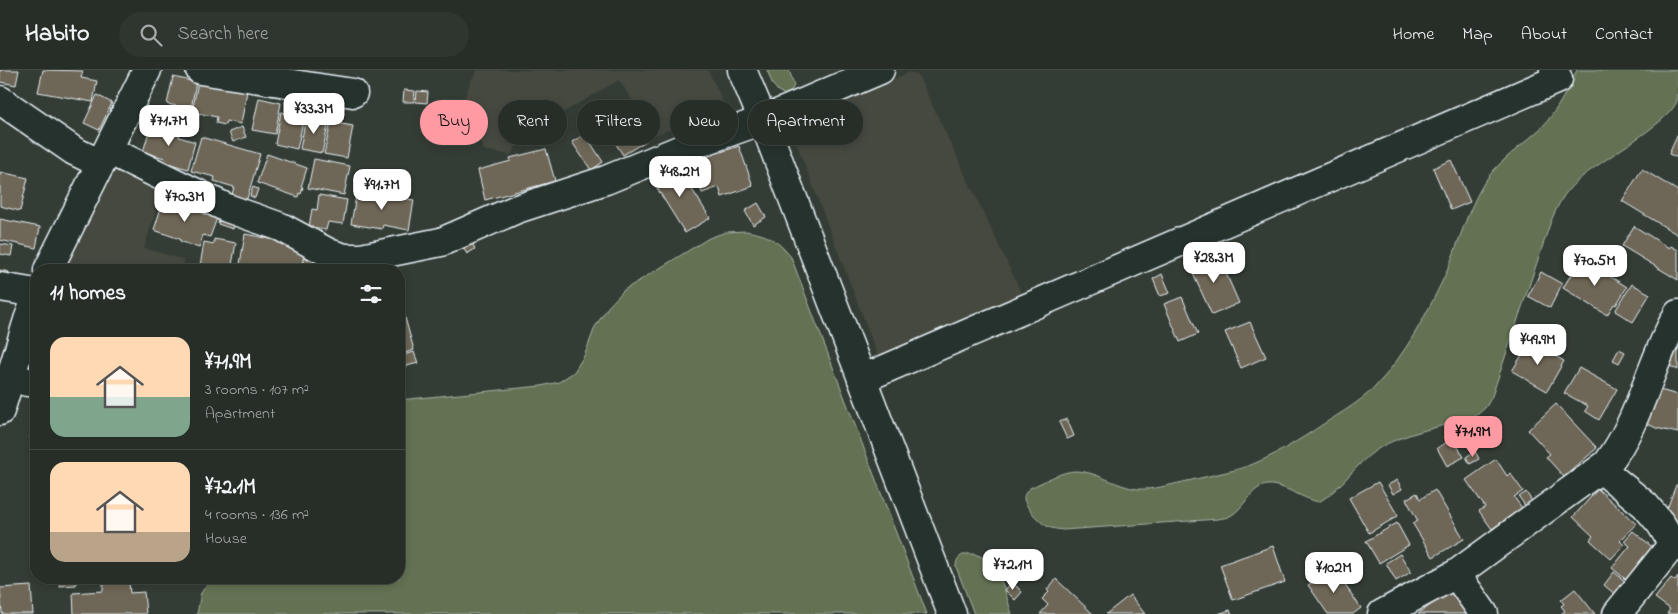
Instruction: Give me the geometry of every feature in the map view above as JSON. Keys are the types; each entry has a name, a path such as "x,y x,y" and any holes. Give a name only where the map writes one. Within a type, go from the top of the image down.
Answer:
{"street":[{"path":"51,264 147,70"},
{"path":"200,70 353,93"},
{"path":"742,70 755,100"},
{"path":"810,100 880,70"},
{"path":"862,379 1558,73"},
{"path":"0,100 74,151 105,157 227,208 281,227 329,253 345,258 361,258 441,242 517,209 606,180 686,147 748,126"},
{"path":"773,145 952,614"},
{"path":"0,287 30,292"},
{"path":"1382,614 1456,574 1607,464 1619,448 1678,314"},
{"path":"0,411 23,379 30,336"},
{"path":"1601,469 1645,505 1676,546 1617,614"},
{"path":"1456,574 1484,614"}],"shaded area":[{"path":"478,70 708,70 722,100 670,100 670,129 660,133 660,100 632,100 619,80 585,100 577,100 577,104 567,110 567,100 498,100 498,145 518,145 510,155 484,150 482,145 488,145 488,100 464,100 471,80"},
{"path":"910,72 918,75 1022,294 1019,302 885,359 878,356 797,145 863,145 863,100 844,100"},
{"path":"115,165 163,188 144,248 184,260 184,264 66,264"}],"green space":[{"path":"767,70 789,70 794,85 791,92 785,95 778,91 773,85"},
{"path":"1577,70 1678,70 1677,101 1671,111 1660,122 1581,178 1562,199 1551,221 1492,396 1486,407 1477,415 1412,434 1376,450 1327,497 1319,502 1284,488 1265,485 1254,492 1236,512 1229,517 1218,519 1063,530 1049,527 1033,514 1024,497 1030,488 1070,471 1099,476 1130,488 1144,489 1161,487 1235,470 1256,463 1285,448 1361,400 1386,375 1424,317 1447,271 1468,216 1484,183 1503,161 1547,122 1561,101"},
{"path":"746,231 761,234 772,239 791,257 927,614 197,614 201,593 208,584 405,584 405,399 541,386 559,382 574,372 585,354 595,327 608,307 624,290 709,238 726,232"},
{"path":"965,554 976,555 992,565 998,574 1012,614 974,614 956,567 958,559"}],"building":[{"path":"0,70 19,70 16,85 0,82"},
{"path":"43,70 83,71 81,78 97,81 93,102 38,92"},
{"path":"173,77 196,82 191,109 167,104"},
{"path":"198,82 247,91 241,124 226,121 225,125 216,123 217,117 192,112"},
{"path":"404,90 415,91 414,102 403,102"},
{"path":"417,91 428,92 427,100 416,102"},
{"path":"97,95 112,103 99,130 84,123"},
{"path":"259,98 281,103 275,134 252,130"},
{"path":"281,112 304,117 297,149 275,144"},
{"path":"306,117 329,121 322,153 300,149"},
{"path":"331,122 353,126 347,158 324,154"},
{"path":"151,125 180,133 179,137 195,142 188,169 164,162 165,158 143,152"},
{"path":"242,127 246,137 233,142 229,132"},
{"path":"1678,134 1678,158 1669,154"},
{"path":"201,137 260,154 246,202 231,198 234,187 214,181 215,177 191,171"},
{"path":"577,139 577,145 592,145 603,162 591,170 572,142"},
{"path":"617,145 639,145 623,155"},
{"path":"739,146 753,186 722,197 719,187 702,193 691,162"},
{"path":"546,149 555,181 485,200 478,170 511,161 510,158"},
{"path":"267,154 307,168 301,187 303,187 301,194 299,193 298,197 257,183"},
{"path":"314,159 350,166 344,195 308,188"},
{"path":"1451,160 1470,202 1451,210 1433,168"},
{"path":"675,162 710,218 685,233 650,177"},
{"path":"1642,169 1678,191 1678,235 1622,201"},
{"path":"0,172 28,178 20,211 0,206"},
{"path":"253,187 258,189 255,198 250,196"},
{"path":"357,191 414,200 409,230 383,225 382,229 351,224"},
{"path":"319,195 347,200 343,224 328,222 326,230 309,227 312,209 317,210"},
{"path":"164,198 209,212 208,215 217,218 210,237 203,235 199,248 154,230"},
{"path":"758,203 766,217 753,225 745,211"},
{"path":"220,217 235,223 233,229 218,224"},
{"path":"0,219 40,227 36,248 0,240"},
{"path":"1634,226 1669,248 1671,246 1678,250 1678,280 1622,246"},
{"path":"245,234 295,244 305,249 302,264 240,264"},
{"path":"214,239 236,243 232,264 200,264 204,242 214,244"},
{"path":"471,241 475,249 467,254 462,246"},
{"path":"0,244 13,246 11,256 0,254"},
{"path":"1217,253 1239,303 1212,315 1189,265"},
{"path":"304,258 322,262 322,264 303,264"},
{"path":"1581,258 1627,287 1616,305 1614,304 1607,315 1563,288"},
{"path":"0,270 9,272 7,283 0,282"},
{"path":"1541,272 1562,284 1550,308 1528,296"},
{"path":"1162,274 1170,293 1160,296 1153,279"},
{"path":"1632,284 1650,294 1633,322 1615,311"},
{"path":"1182,297 1198,334 1180,342 1164,304"},
{"path":"405,318 414,350 405,353"},
{"path":"1250,322 1266,357 1241,368 1225,332"},
{"path":"1530,342 1564,361 1547,391 1512,371"},
{"path":"1678,347 1678,370 1668,365"},
{"path":"1619,349 1625,352 1619,363 1613,360"},
{"path":"414,352 418,363 405,366 405,355"},
{"path":"1579,368 1617,389 1599,420 1585,411 1588,406 1564,393"},
{"path":"1656,389 1678,395 1678,433 1656,428 1642,421"},
{"path":"1556,404 1597,448 1564,477 1546,457 1550,454 1528,430"},
{"path":"1067,419 1074,436 1067,439 1059,422"},
{"path":"1453,439 1464,457 1447,466 1437,448"},
{"path":"1475,451 1479,459 1470,464 1466,457"},
{"path":"1496,459 1507,476 1510,473 1523,491 1514,497 1522,508 1492,529 1479,511 1485,507 1466,480"},
{"path":"1397,480 1402,489 1393,494 1388,485"},
{"path":"1378,482 1398,516 1369,533 1349,498"},
{"path":"1676,485 1678,485 1678,533 1664,517"},
{"path":"1598,489 1636,524 1620,541 1624,545 1611,559 1590,540 1593,536 1573,517"},
{"path":"1435,490 1464,539 1433,557 1413,524 1418,521 1406,499 1417,493 1420,499"},
{"path":"1526,492 1535,506 1529,511 1519,497"},
{"path":"1397,523 1409,545 1379,563 1366,541"},
{"path":"1633,531 1656,550 1630,583 1612,568 1630,546 1624,541"},
{"path":"1273,546 1285,582 1233,600 1220,565"},
{"path":"1400,554 1411,572 1396,581 1386,563"},
{"path":"1333,568 1361,608 1353,614 1328,614 1308,585"},
{"path":"1614,572 1627,583 1617,596 1604,585"},
{"path":"1678,577 1678,614 1667,614 1670,609 1655,598 1671,578 1675,581"},
{"path":"1056,579 1093,614 1040,614 1048,605 1042,599 1049,592 1047,590"},
{"path":"1012,582 1022,592 1015,600 1005,590"},
{"path":"60,584 76,584 76,585 60,586"},
{"path":"103,584 129,584 130,593 144,592 146,614 74,614 73,593 103,591"},
{"path":"31,586 33,614 2,614 0,588"},
{"path":"1453,589 1470,614 1418,614"},
{"path":"1575,589 1595,614 1561,614 1565,611 1561,606 1564,604 1561,600"},
{"path":"1130,595 1145,614 1106,614"},
{"path":"1230,610 1232,614 1218,614"}]}
